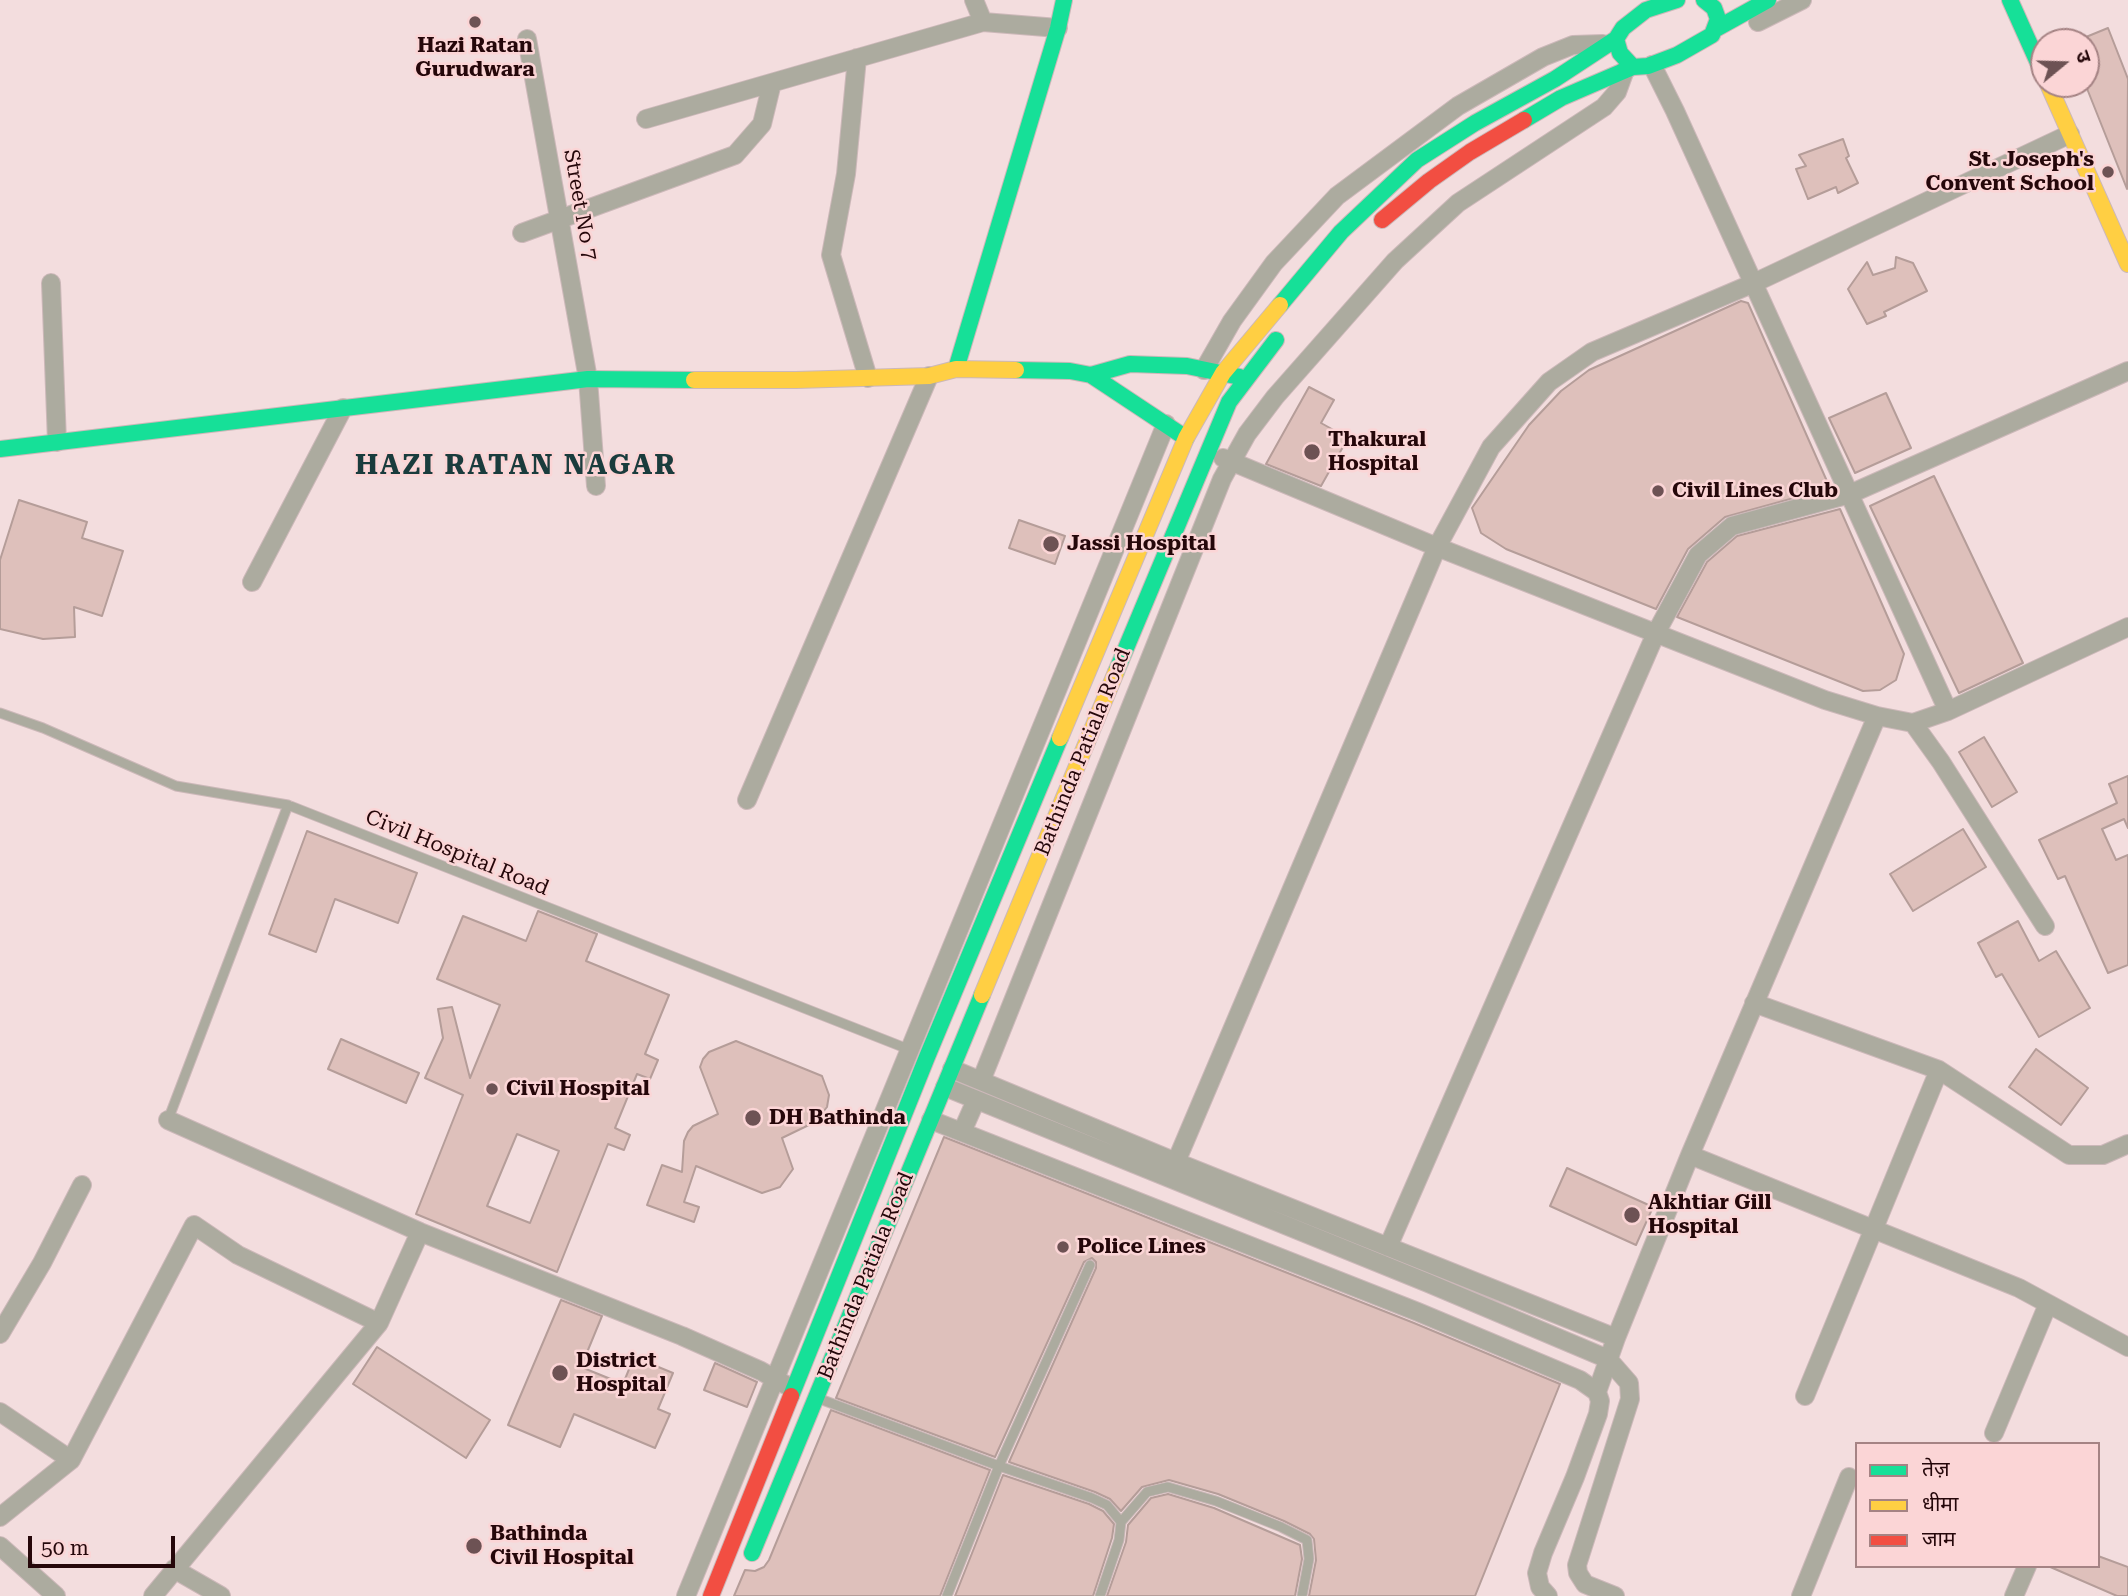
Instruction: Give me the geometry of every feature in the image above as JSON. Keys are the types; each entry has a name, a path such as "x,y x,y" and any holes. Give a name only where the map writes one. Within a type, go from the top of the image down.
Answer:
{"main road":[{"path":"956,369 1058,28 1064,0"},
{"path":"711,1596 928,1057 1186,438 1223,373 1341,233 1417,160 1475,122 1555,79 1612,41 1645,5 1677,0"},
{"path":"1373,229 1429,181 1470,152 1561,97 1629,68 1652,65 1687,51 1712,35 1718,19 1714,8 1704,0"},
{"path":"1714,30 1768,0"},
{"path":"2010,0 2030,45"},
{"path":"1612,41 1629,68"},
{"path":"2054,98 2128,264"},
{"name":"Bathinda Patiala Road","path":"744,1571 1207,451 1229,402 1284,329"},
{"path":"1091,375 1130,364 1188,366 1247,379"},
{"path":"0,449 588,379 796,380 929,376 956,369 1070,371 1091,375 1186,438"}],"street":[{"path":"974,0 983,22"},
{"path":"1687,51 1732,36 1802,0"},
{"path":"646,119 983,22 1058,28"},
{"name":"Street No 7","path":"527,39 588,379 596,486"},
{"path":"1204,370 1232,321 1274,263 1337,196 1458,106 1543,57 1573,45 1612,41"},
{"path":"857,58 846,174 831,255 868,378"},
{"path":"1652,65 1948,711"},
{"path":"981,1081 1222,479 1247,434 1275,397 1395,261 1458,203 1604,107 1617,92 1629,68"},
{"path":"522,233 735,155 762,124 772,83"},
{"path":"1176,1162 1437,547 1491,447 1549,382 1592,352 1754,283 2070,134"},
{"path":"51,283 57,442"},
{"path":"1388,1247 1656,633 1698,555 1732,526 1850,494 2128,371"},
{"path":"747,800 929,376"},
{"path":"252,582 343,408"},
{"path":"686,1596 1166,424"},
{"path":"1186,438 1207,451 1437,547 1825,700 1877,716 1913,723 1948,711 2128,627"},
{"path":"1597,1392 1690,1155 1877,716"},
{"path":"1913,723 1941,762 2045,926"},
{"path":"1754,1003 1938,1070 2069,1154 2103,1155 2128,1144"},
{"path":"952,1069 1616,1338"},
{"path":"1805,1396 1938,1070"},
{"path":"945,1087 1608,1359 1629,1383 1630,1399 1577,1565 1578,1573 1585,1584 1615,1596"},
{"path":"962,1132 976,1100"},
{"path":"168,1120 420,1232 682,1336 761,1371 794,1389"},
{"path":"931,1120 1418,1312 1580,1380 1597,1392 1600,1401 1598,1414 1537,1573 1539,1587 1549,1596"},
{"path":"1690,1155 2019,1288 2128,1347"},
{"path":"0,1334 42,1264 82,1185"},
{"path":"0,1517 71,1460 194,1225 238,1255 379,1323"},
{"path":"153,1596 379,1323 420,1232"},
{"path":"1994,1433 2049,1304"},
{"path":"0,1412 71,1460"},
{"path":"1801,1596 1849,1477"},
{"path":"0,1546 56,1596"},
{"path":"2014,1596 2025,1568"},
{"path":"174,1569 221,1596"}],"lane":[{"name":"Civil Hospital Road","path":"0,713 43,728 176,786 288,805 928,1057"},
{"path":"168,1120 288,805"},
{"path":"947,1596 999,1466 1090,1265"},
{"path":"794,1389 1092,1498 1107,1505 1121,1522"},
{"path":"1100,1596 1119,1540 1121,1522 1147,1492 1168,1487 1216,1501 1307,1540 1309,1559 1302,1596"}],"building":[{"path":"2108,28 2128,79 2127,189 2091,98 2100,98 2100,31"},
{"path":"1843,139 1849,156 1846,158 1858,183 1838,193 1836,187 1808,199 1796,169 1806,166 1799,155"},
{"path":"1896,257 1913,263 1927,291 1884,312 1886,316 1867,324 1848,289 1867,262 1873,275 1895,268"},
{"name":"Civil Lines Club","path":"1741,301 1748,303 1830,488 1725,517 1688,549 1656,609 1506,549 1481,533 1472,508 1529,425 1561,391 1589,370"},
{"path":"1309,387 1334,400 1321,423 1348,438 1321,486 1266,464"},
{"path":"1886,393 1911,448 1855,473 1829,418"},
{"path":"1934,476 2023,663 1959,693 1870,506"},
{"path":"19,500 87,522 82,538 123,551 102,616 74,607 75,637 43,639 0,629 0,560"},
{"path":"1840,509 1904,654 1896,680 1880,690 1863,691 1677,617 1707,562 1737,536"},
{"path":"1019,520 1065,536 1055,564 1009,548"},
{"path":"1984,737 2017,792 1992,807 1959,752"},
{"path":"2128,776 2128,828 2124,819 2102,829 2116,860 2128,855 2128,965 2108,973 2065,876 2058,879 2039,840 2117,803 2109,784"},
{"path":"1963,829 1986,867 1913,911 1890,874"},
{"path":"307,831 417,873 398,923 335,899 316,952 269,934"},
{"name":"Civil Hospital","path":"538,911 597,934 586,961 669,995 645,1054 658,1060 650,1079 637,1074 615,1128 630,1135 624,1150 608,1144 557,1272 416,1214 463,1095 425,1078 443,1038 438,1009 452,1007 470,1078 500,1005 437,979 463,916 526,941","holes":["517,1134 559,1151 530,1223 487,1206"]},
{"path":"2018,921 2039,961 2056,951 2090,1008 2039,1037 2002,974 1996,977 1978,943"},
{"path":"341,1039 419,1073 406,1103 328,1069"},
{"path":"736,1041 822,1076 829,1095 827,1107 815,1122 782,1138 793,1169 780,1187 762,1193 696,1166 684,1202 699,1207 694,1222 647,1205 662,1165 682,1172 684,1141 688,1132 693,1126 718,1114 700,1067 703,1059 709,1052"},
{"path":"2036,1049 2088,1088 2061,1125 2009,1087"},
{"name":"Police Lines","path":"944,1137 1414,1323 1560,1384 1475,1596 1309,1596 1316,1560 1314,1539 1310,1534 1284,1521 1218,1494 1169,1480 1142,1487 1121,1511 1110,1499 1095,1492 1009,1462 1096,1268 1096,1262 1092,1258 1084,1262 995,1457 836,1398"},
{"path":"1567,1168 1653,1207 1636,1245 1550,1206"},
{"path":"561,1300 602,1316 581,1367 623,1384 634,1357 673,1373 658,1409 670,1414 655,1448 574,1414 560,1447 508,1425"},
{"path":"377,1347 490,1420 466,1458 353,1384"},
{"path":"715,1363 757,1382 747,1407 704,1390"},
{"path":"831,1410 990,1470 940,1596 734,1596 745,1570 755,1571 764,1567 769,1560"},
{"path":"1003,1475 1089,1504 1103,1511 1114,1524 1093,1596 955,1596"},
{"path":"1168,1494 1214,1508 1300,1545 1302,1559 1295,1596 1107,1596 1126,1542 1128,1525 1151,1498"},
{"path":"2100,1557 2128,1567 2128,1596 2117,1596 2053,1568 2100,1568"}],"traffic: fast":[{"path":"956,369 1058,28 1064,0"},
{"path":"1677,0 1646,10 1623,28 1616,39 1620,53 1633,67 1648,66 1677,55 1712,35 1718,19 1714,8 1704,0"},
{"path":"1714,30 1768,0"},
{"path":"2010,0 2030,45"},
{"path":"1280,305 1341,232 1417,160 1475,123 1555,79 1616,39"},
{"path":"1524,120 1561,98 1633,67"},
{"path":"1116,672 1229,402 1276,340"},
{"path":"1091,375 1130,364 1187,366 1240,377"},
{"path":"1016,370 1070,371 1091,375 1186,438"},
{"path":"0,449 588,379 694,380"},
{"path":"791,1396 927,1057 1060,738"},
{"path":"752,1553 982,995"}],"traffic: slow":[{"path":"2054,98 2128,264"},
{"path":"1060,738 1186,438 1223,373 1280,305"},
{"path":"694,380 929,376 956,369 1016,370"},
{"path":"982,995 1116,672"}],"traffic: jam":[{"path":"1382,220 1429,181 1470,152 1524,120"},
{"path":"711,1596 791,1396"}],"place":[{"name":"Hazi Ratan Gurudwara","path":"475,22"},
{"name":"St. Joseph's Convent School","path":"2108,172"},
{"name":"Thakural Hospital","path":"1312,452"},
{"name":"Civil Lines Club","path":"1658,491"},
{"name":"Jassi Hospital","path":"1051,544"},
{"name":"Civil Hospital","path":"492,1089"},
{"name":"DH Bathinda","path":"753,1118"},
{"name":"Akhtiar Gill Hospital","path":"1632,1215"},
{"name":"Police Lines","path":"1063,1247"},
{"name":"District Hospital","path":"560,1373"},
{"name":"Bathinda Civil Hospital","path":"474,1546"}],"district":[{"name":"HAZI RATAN NAGAR","path":"516,466"}]}
